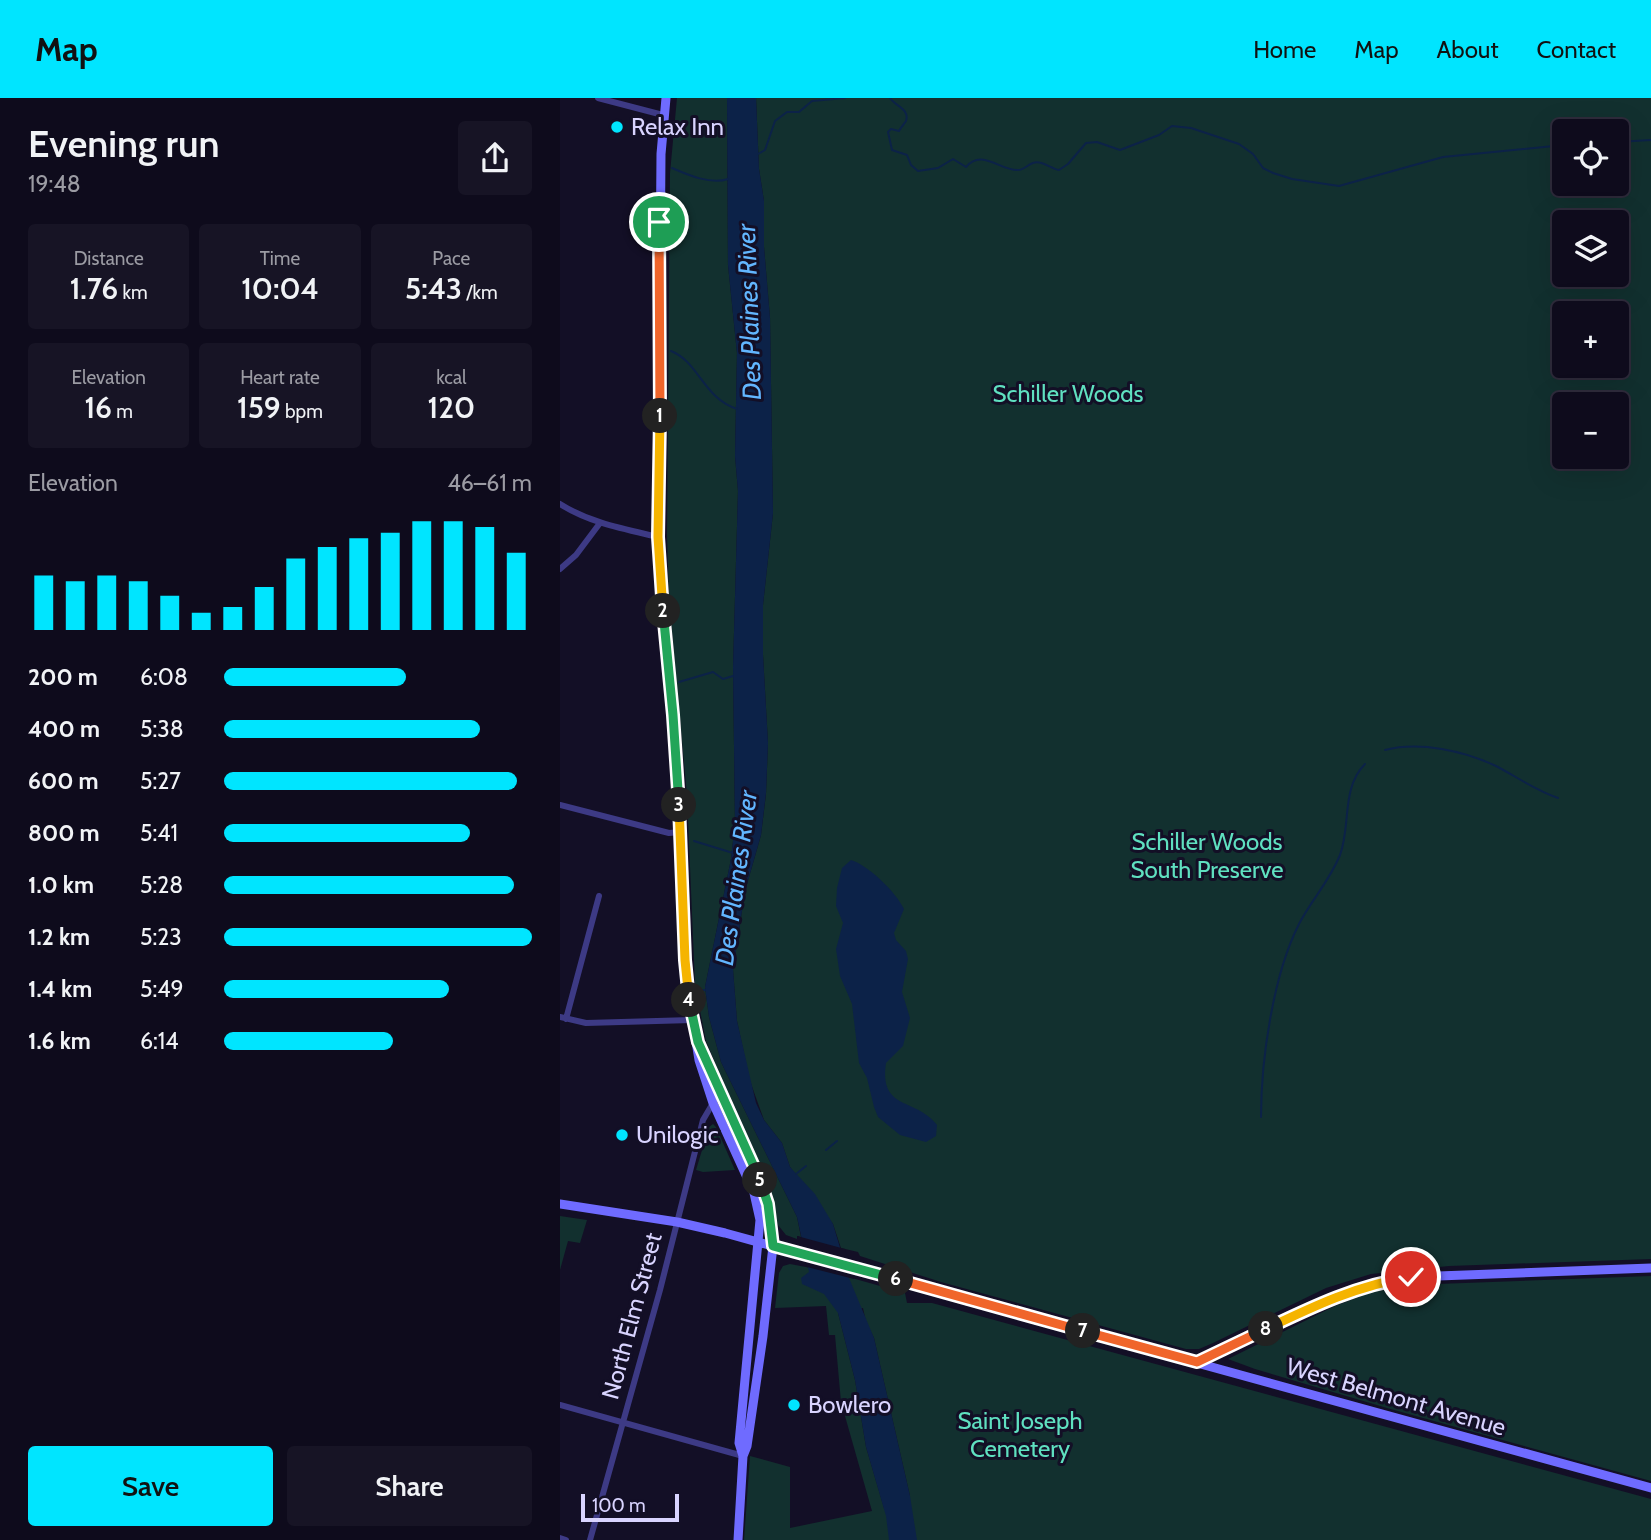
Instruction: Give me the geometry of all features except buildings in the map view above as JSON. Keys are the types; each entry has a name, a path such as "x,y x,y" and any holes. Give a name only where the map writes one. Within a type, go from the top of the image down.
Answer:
{"main road":[{"path":"666,98 659,222 658,537 673,715 685,960 692,1020 698,1042 764,1189 771,1219 773,1246 762,1345 747,1446 743,1456 738,1540"},
{"path":"698,1042 699,1060 713,1103 754,1193 760,1220 760,1243 739,1443 743,1456"},
{"name":"West Belmont Avenue","path":"560,1203 677,1222 865,1270 1651,1488"},
{"path":"1197,1362 1310,1308 1361,1287 1411,1277 1651,1268"}],"street":[{"path":"598,98 663,115"},
{"path":"560,504 600,523 658,537"},
{"path":"560,569 576,555 600,523"},
{"path":"560,805 669,833 680,832"},
{"path":"599,896 563,1018 586,1023 692,1020"},
{"name":"North Elm Street","path":"590,1540 703,1120 713,1103"},
{"path":"560,1405 743,1456"},
{"path":"560,1538 566,1540"}],"green space":[{"path":"677,98 727,98 728,265 737,353 735,456 738,491 733,668 735,823 731,859 705,987 709,1017 721,1062 797,1217 801,1237 797,1236 797,1239 786,1235 778,1225 769,1193 706,1041 695,985 687,795 669,599 667,535 670,173"},
{"name":"Schiller Woods South Preserve","path":"756,98 1651,98 1651,1259 1449,1266 1371,1274 1326,1288 1199,1349 1186,1349 941,1282 841,1248 833,1224 790,1167 782,1143 764,1120 750,1081 737,1021 733,970 745,891 761,835 766,794 768,743 763,605 773,513 770,318 764,247 764,201 759,169"},
{"path":"713,1124 735,1170 696,1170 709,1127"},
{"path":"560,1216 587,1220 580,1243 568,1241 560,1270"},
{"name":"Saint Joseph Cemetery","path":"790,1264 827,1271 905,1293 907,1303 932,1303 1651,1499 1651,1540 744,1540 750,1456 790,1467 790,1528 872,1511 841,1402 835,1335 829,1335 826,1306 775,1308 779,1273 783,1266","holes":["863,1308 874,1338 910,1496 884,1508 866,1447 855,1380 838,1313"]},
{"path":"1651,1276 1651,1481 1387,1408 1228,1359 1335,1306 1372,1292 1411,1285"}],"water":[{"name":"Des Plaines River","path":"727,98 756,98 770,318 773,513 763,605 768,743 766,793 761,835 745,891 733,969 737,1021 756,1103 764,1120 782,1143 790,1167 815,1194 833,1224 849,1278 874,1338 910,1496 917,1540 889,1540 886,1516 866,1447 855,1380 838,1313 824,1294 802,1284 801,1278 809,1272 797,1217 721,1062 709,1017 705,987 731,859 735,823 733,668 738,491 735,456 737,353 728,265"},
{"path":"851,860 881,880 904,909 894,933 908,959 902,992 910,1018 903,1046 886,1063 885,1078 893,1096 919,1110 937,1125 936,1136 926,1142 900,1135 878,1117 867,1078 859,1063 852,1004 840,976 836,949 843,923 836,906 837,888 842,868"}],"pier":[{"path":"797,1236 845,1249 854,1279 807,1267"}],"waterway":[{"path":"758,154 765,150 775,121 787,112 799,112 812,101 845,98"},
{"path":"890,98 907,117 899,131 891,129 888,132 892,150 907,155 911,165 918,171 938,168 953,159 966,167 972,162 985,160 1011,169 1020,170 1036,162 1059,170 1068,164 1086,143 1097,142 1120,150 1159,135 1172,126 1191,128 1239,144 1253,154 1263,168 1273,173 1292,179 1339,186 1443,157 1552,146"},
{"path":"1629,141 1651,140"},
{"path":"672,168 707,180 728,179"},
{"name":"Des Plaines River","path":"671,351 688,363 716,397 737,409"},
{"path":"679,682 713,672 723,679 733,676"},
{"path":"1385,750 1427,747 1456,752 1496,766 1558,798"},
{"path":"1261,1117 1266,1044 1282,968 1299,924 1340,855 1349,796 1357,774 1365,764"},
{"name":"Des Plaines River","path":"694,841 733,853"},
{"path":"696,990 705,990"},
{"path":"826,1150 837,1141"},
{"path":"796,1174 806,1166"}],"place":[{"name":"Relax Inn","path":"617,127"},
{"name":"Unilogic","path":"622,1135"},
{"name":"Bowlero","path":"794,1405"}],"route":[{"path":"659,222 658,537 673,715 688,992 698,1042 764,1189 771,1219 773,1246 1197,1362 1342,1294 1361,1287 1411,1277"}],"park label":[{"name":"Schiller Woods","path":"1068,394"}]}
